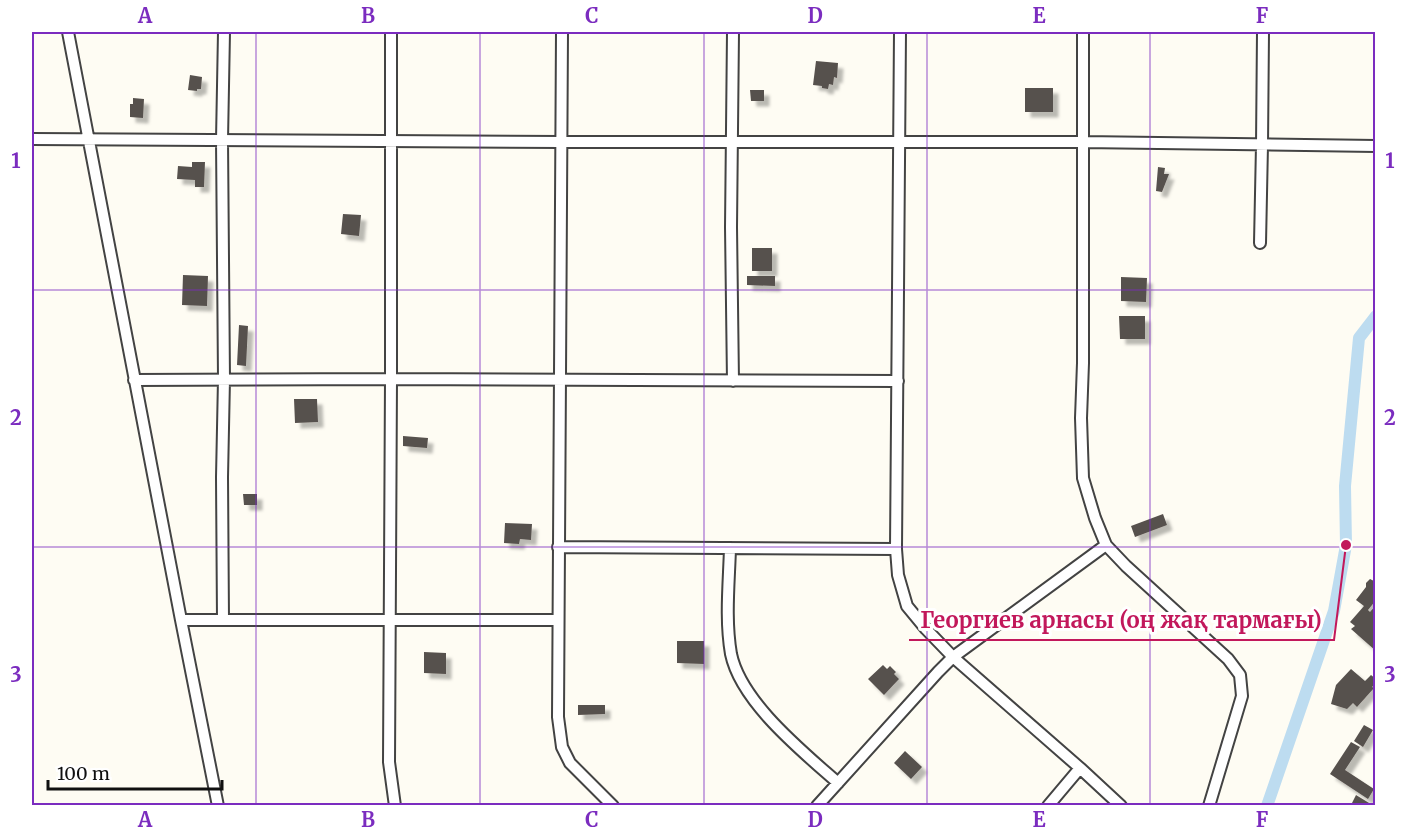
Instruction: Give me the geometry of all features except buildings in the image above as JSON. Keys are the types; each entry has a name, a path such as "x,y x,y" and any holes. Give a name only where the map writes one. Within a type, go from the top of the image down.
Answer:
{"street":[{"path":"68,32 180,620 218,806"},
{"path":"223,620 222,140 224,32"},
{"path":"391,32 392,379 389,762 395,806"},
{"path":"562,32 558,717 562,747 570,763 613,806"},
{"path":"733,32 731,227 733,381"},
{"path":"900,32 896,549 898,575 907,606 953,657 1121,806"},
{"path":"1083,32 1081,418 1083,478 1106,545 1228,659 1240,675 1242,696 1209,806"},
{"path":"1260,243 1263,32"},
{"path":"32,140 1083,142 1376,146"},
{"path":"134,380 898,381"},
{"path":"817,806 953,657 1106,545"},
{"path":"558,547 896,549"},
{"path":"730,548 728,615 732,655 741,679 753,699 767,715 838,783"},
{"path":"180,620 558,620"},
{"path":"1048,806 1080,768"}],"waterway":[{"path":"1267,806 1334,611 1346,545 1345,486 1359,338 1376,316"}],"place":[{"name":"Георгиев арнасы (оң жақ тармағы)","path":"1346,545"}]}
